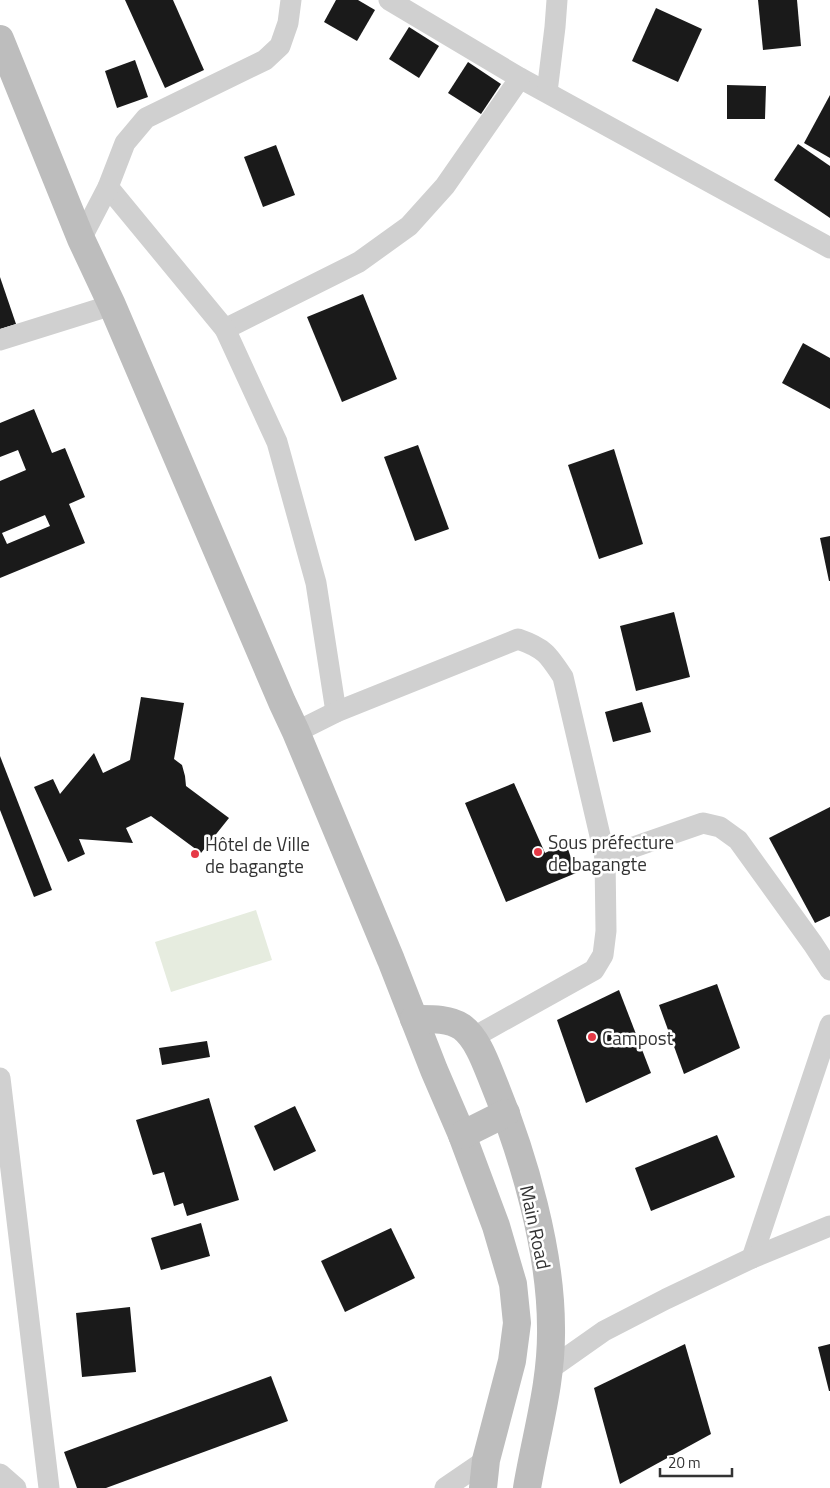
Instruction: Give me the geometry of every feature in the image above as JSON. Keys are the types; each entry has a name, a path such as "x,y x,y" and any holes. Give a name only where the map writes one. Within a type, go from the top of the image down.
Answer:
{"street":[{"path":"81,238 108,187 125,142 146,118 265,60 280,46 288,23 291,0"},
{"path":"389,0 520,78 830,248"},
{"path":"547,92 557,0"},
{"path":"0,39 81,238 112,305 296,732 430,1062 462,1135 496,1226 513,1284 517,1323 512,1360 486,1460 483,1488"},
{"path":"224,329 359,262 409,226 445,186 520,78"},
{"path":"108,187 224,329 277,442 316,583 336,712"},
{"path":"0,340 112,305"},
{"path":"296,732 336,712 518,639 536,645 550,656 563,677 605,857 606,931 603,955 594,970 472,1038"},
{"path":"605,857 703,823 720,827 738,840 830,970"},
{"name":"Main Road","path":"414,1019 448,1021 461,1026 472,1038 488,1069 520,1153 541,1238 550,1299 550,1369 527,1488"},
{"path":"752,1258 830,1025"},
{"path":"0,1078 49,1488"},
{"path":"462,1135 506,1113"},
{"path":"550,1369 604,1330 752,1258 830,1226"},
{"path":"444,1488 486,1460"},
{"path":"0,1474 16,1488"}],"shaded area":[{"path":"256,910 272,960 171,992 155,942"}],"building":[{"path":"125,0 173,0 204,70 165,88"},
{"path":"336,0 358,0 375,10 357,41 324,22"},
{"path":"758,0 797,0 801,46 763,50"},
{"path":"656,8 702,29 678,82 632,61"},
{"path":"409,27 439,46 419,78 389,59"},
{"path":"135,60 148,97 117,108 105,71"},
{"path":"468,62 501,84 481,114 448,93"},
{"path":"727,85 766,86 765,119 727,119"},
{"path":"830,95 830,158 804,143"},
{"path":"798,144 830,166 830,218 774,180"},
{"path":"276,145 295,195 263,207 244,157"},
{"path":"0,277 16,324 0,329"},
{"path":"363,294 397,379 342,402 307,317"},
{"path":"803,343 830,358 830,409 782,383"},
{"path":"34,409 52,453 65,448 85,497 69,504 85,543 0,578 0,481 26,470 18,450 0,457 0,423","holes":["45,515 50,526 7,544 2,533"]},
{"path":"418,445 449,529 415,541 384,457"},
{"path":"614,449 643,544 599,559 568,465"},
{"path":"830,536 830,581 829,581 820,538"},
{"path":"674,612 690,677 636,691 620,626"},
{"path":"141,697 184,703 174,759 182,765 186,786 229,818 201,853 151,816 126,828 133,843 79,839 85,854 68,862 34,787 53,779 60,794 94,753 103,773 130,760"},
{"path":"642,702 651,732 613,742 605,712"},
{"path":"0,756 52,890 34,897 0,810"},
{"path":"514,783 545,853 566,843 576,873 506,902 465,803"},
{"path":"830,807 830,916 815,923 769,838"},
{"path":"717,984 740,1048 684,1074 659,1005"},
{"path":"619,990 651,1073 586,1103 557,1020"},
{"path":"207,1041 210,1057 162,1065 159,1048"},
{"path":"209,1098 239,1200 187,1216 183,1203 174,1206 164,1172 153,1175 136,1120"},
{"path":"295,1106 316,1151 274,1171 254,1126"},
{"path":"717,1135 735,1177 651,1211 635,1168"},
{"path":"201,1223 210,1256 161,1270 151,1238"},
{"path":"391,1228 415,1278 345,1312 321,1261"},
{"path":"130,1307 136,1372 82,1377 76,1313"},
{"path":"685,1344 711,1434 620,1484 594,1388"},
{"path":"830,1344 830,1391 829,1391 818,1347"},
{"path":"271,1376 288,1421 106,1488 77,1488 64,1452"}],"place":[{"name":"Sous préfecture de bagangte","path":"538,852"},
{"name":"Hôtel de Ville de bagangte","path":"195,854"},
{"name":"Campost","path":"592,1037"}]}
